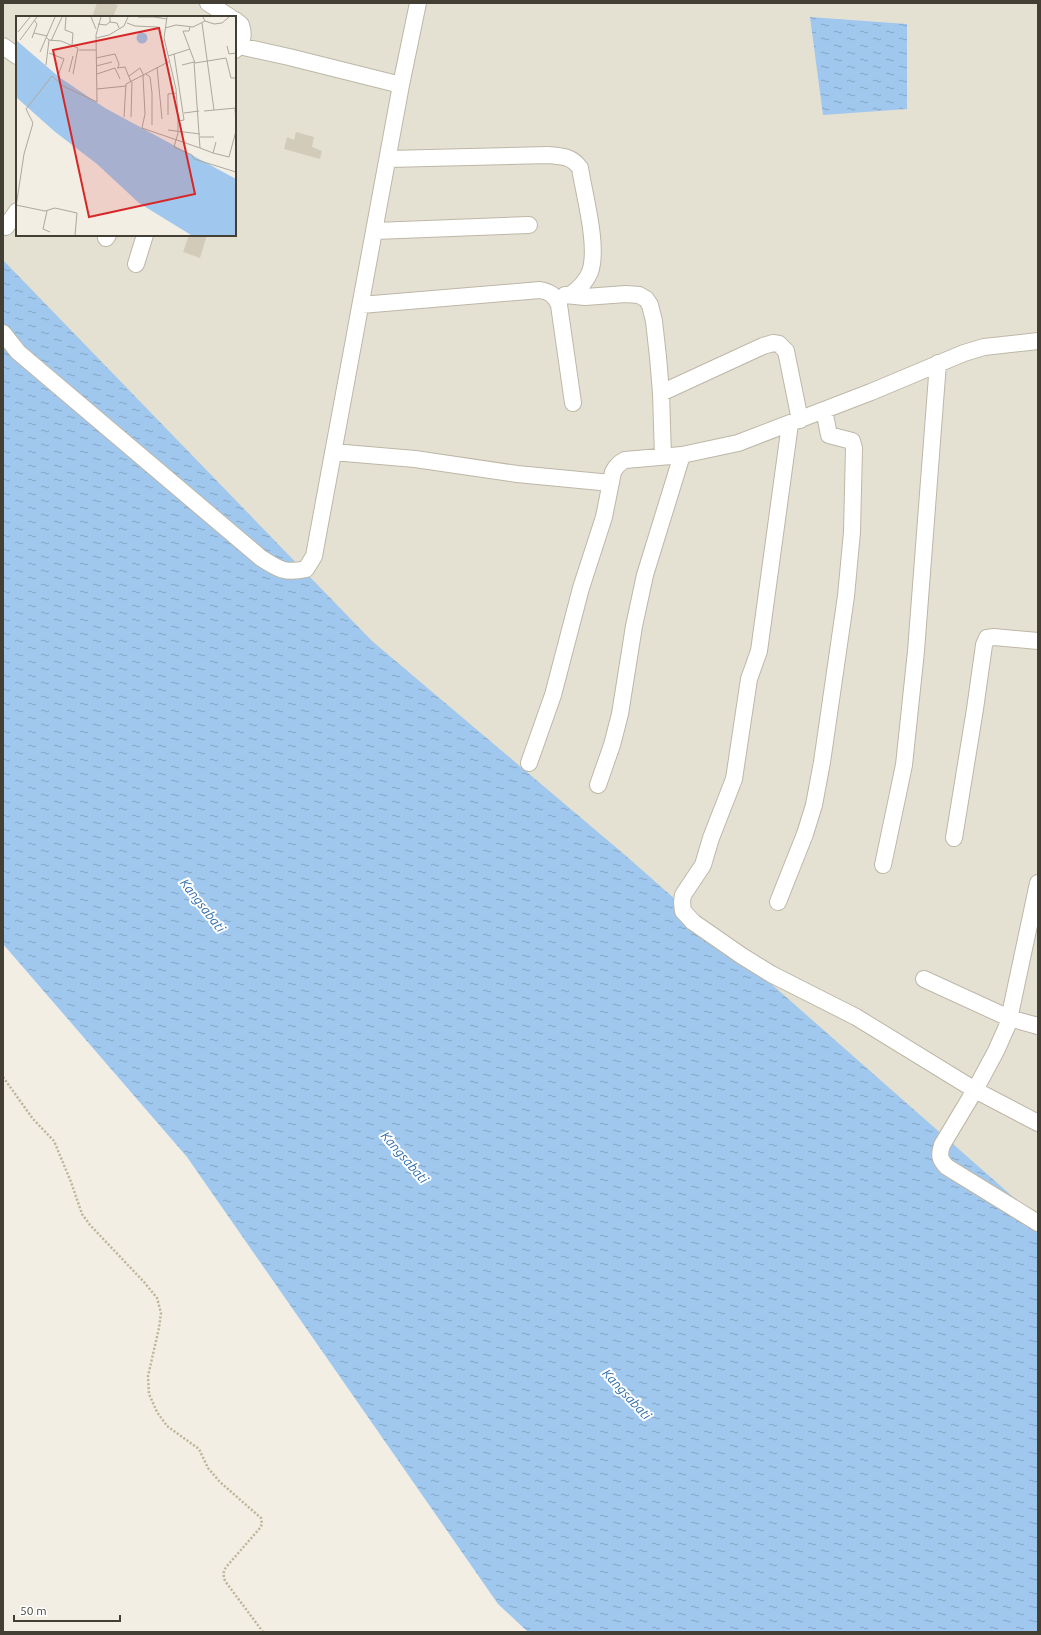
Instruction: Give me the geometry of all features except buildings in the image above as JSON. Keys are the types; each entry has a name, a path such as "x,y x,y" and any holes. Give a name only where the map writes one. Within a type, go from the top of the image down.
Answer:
{"street":[{"path":"208,3 228,16"},
{"path":"3,333 18,352 55,385 94,416 260,558 280,570 295,572 306,569 314,556 401,85 418,3"},
{"path":"236,21 241,25 243,32 237,48 289,57 401,85"},
{"path":"3,46 16,55"},
{"path":"388,159 548,155 570,158 580,168 593,240 593,257 590,273 581,287 570,295"},
{"path":"6,227 16,212"},
{"path":"374,231 530,225"},
{"path":"136,264 145,236"},
{"path":"361,305 540,290 570,295 640,295 650,305 654,321 662,393 663,457"},
{"path":"549,292 556,297 559,305 573,403"},
{"path":"529,763 553,695 581,588 604,517 613,472 620,462 625,460 682,455 738,443 795,422 964,353 984,347 1038,341"},
{"path":"662,393 763,346 773,343 779,344 786,351 795,422 760,651 749,679 734,779 711,838 703,865 683,895 683,911 699,926 771,974 856,1017 976,1090 1038,1123"},
{"path":"883,865 904,765 914,666 938,363"},
{"path":"778,902 805,834 814,805 822,762 846,596 852,532 854,448 852,441 829,435 824,410"},
{"path":"334,452 414,459 517,474 611,483"},
{"path":"598,785 612,745 620,714 634,626 645,575 682,455"},
{"path":"954,838 984,645 987,638 994,637 1038,641"},
{"path":"1038,883 1035,914 1009,1018 996,1051 976,1090 942,1145 939,1154 941,1160 954,1172 1038,1223"},
{"path":"924,979 1009,1018 1038,1026"}],"path":[{"path":"3,1077 33,1119 54,1141 82,1214 90,1225 144,1282 157,1298 161,1313 148,1376 149,1394 157,1412 167,1426 199,1449 208,1468 220,1482 261,1518 262,1524 260,1528 226,1566 223,1576 225,1581 263,1632"}],"shaded area":[{"path":"3,3 1038,3 1038,1554 3,412"}],"water":[{"path":"810,17 907,24 907,109 823,115"},
{"name":"Kangsabati","path":"3,260 372,641 625,855 1038,1219 1038,1632 528,1632 498,1604 187,1157 3,944"}]}
